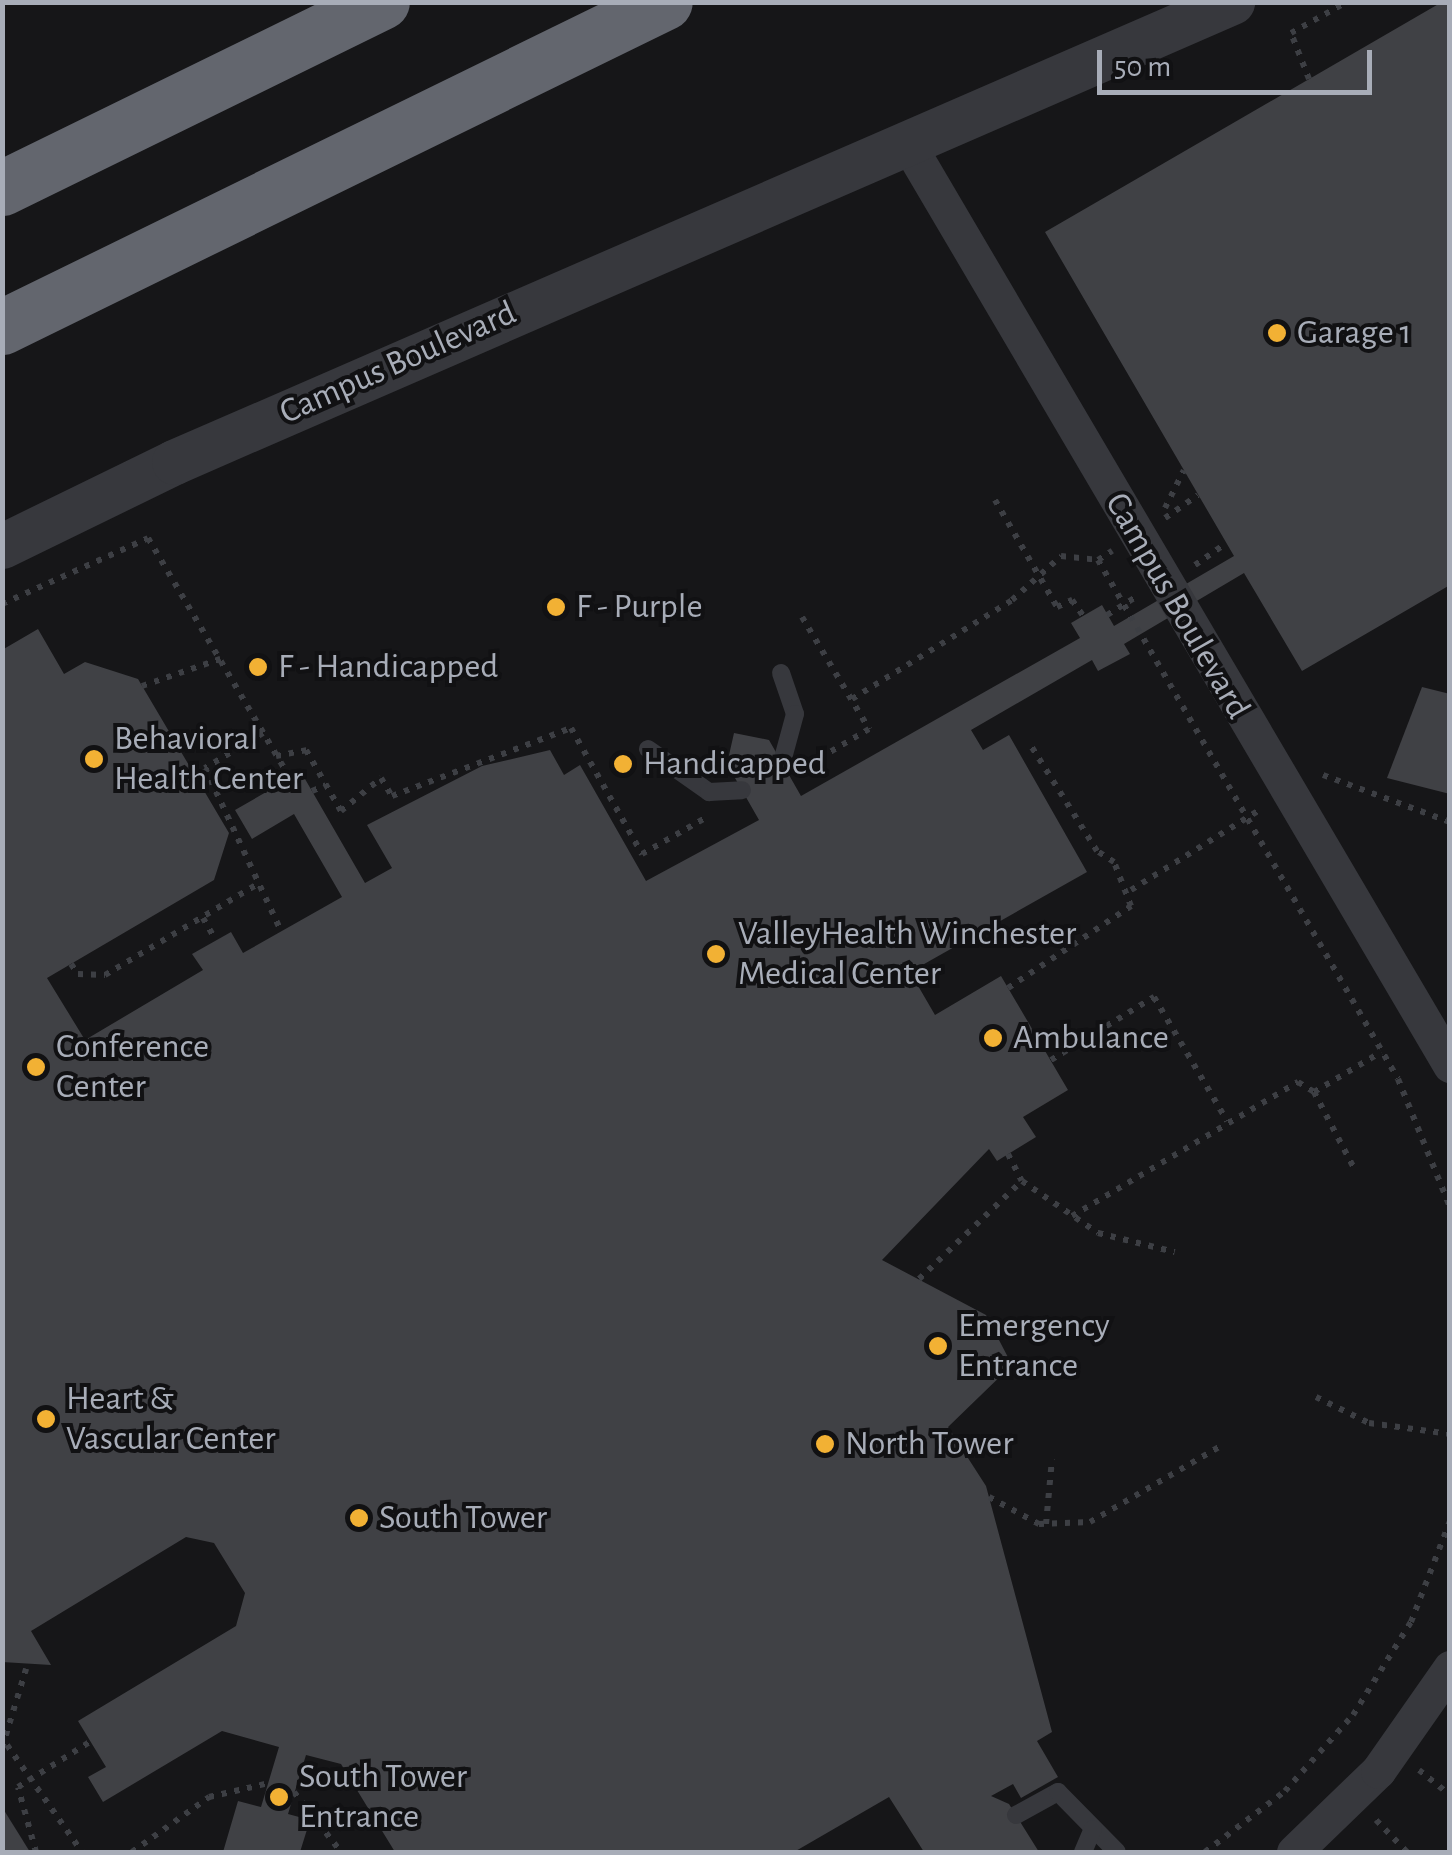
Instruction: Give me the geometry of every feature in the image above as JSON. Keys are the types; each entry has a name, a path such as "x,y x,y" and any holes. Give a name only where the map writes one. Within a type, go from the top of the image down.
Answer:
{"highway":[{"path":"2,188 382,2"},
{"path":"2,327 665,2"}],"street":[{"name":"Campus Boulevard","path":"2,546 174,462 1232,2"},
{"name":"Campus Boulevard","path":"908,144 1450,1064"},
{"path":"1294,1852 1354,1797 1450,1668"}],"lane":[{"path":"781,673 795,714 786,769"},
{"path":"648,750 709,792 742,790"},
{"path":"1016,1814 1058,1792 1117,1852"},
{"path":"1083,1852 1094,1829"}],"path":[{"path":"1309,80 1291,33 1347,2"},
{"path":"1184,470 1166,495 1165,518 1198,495"},
{"path":"994,500 1057,608 1072,600 1083,616"},
{"path":"2,604 148,538 290,778"},
{"path":"1194,566 1226,543"},
{"path":"852,699 1062,556 1098,560 1235,788 1243,820 1381,1052 1450,1208"},
{"path":"786,769 868,729 802,617"},
{"path":"142,686 220,660"},
{"path":"276,756 306,750 341,811 380,778 392,796 571,728 642,854 721,814"},
{"path":"263,733 204,768 281,931"},
{"path":"1030,744 1131,890"},
{"path":"1318,772 1450,822"},
{"path":"312,791 326,785"},
{"path":"1008,988 1121,918 1131,890 1243,820"},
{"path":"71,964 78,974 105,975 256,885"},
{"path":"203,918 216,939"},
{"path":"1052,1060 1154,996 1227,1121"},
{"path":"1314,1092 1381,1052"},
{"path":"1072,1216 1298,1082 1314,1092 1354,1170"},
{"path":"1008,1154 1022,1181 1098,1233 1176,1252"},
{"path":"920,1279 1022,1181"},
{"path":"1316,1397 1369,1423 1450,1434"},
{"path":"989,1496 1046,1524 1119,1511 1219,1446"},
{"path":"1046,1524 1052,1460"},
{"path":"1205,1852 1294,1783 1361,1704 1411,1622 1450,1522"},
{"path":"26,1669 5,1747 31,1777 82,1852"},
{"path":"36,1852 14,1795 31,1777 90,1741"},
{"path":"132,1852 209,1797 269,1783"},
{"path":"1450,1786 1450,1795"},
{"path":"294,1792 341,1852"},
{"path":"1354,1797 1407,1852"}],"building":[{"path":"1442,2 1450,2 1450,585 1302,671 1244,573 1124,644 1130,654 1098,671 1092,660 971,730 983,750 1009,735 1087,872 910,972 935,1015 1001,976 1068,1090 1023,1117 1036,1137 997,1161 989,1149 882,1260 986,1315 1012,1365 948,1427 986,1486 1052,1732 1037,1741 1058,1777 1021,1798 1013,1784 991,1796 1009,1804 1039,1852 924,1852 889,1797 794,1852 395,1852 341,1764 306,1755 288,1814 310,1820 300,1852 223,1852 238,1801 261,1807 279,1747 222,1731 103,1802 88,1777 106,1767 78,1721 236,1626 245,1593 214,1543 186,1537 31,1631 51,1665 2,1662 2,650 38,629 64,674 85,662 138,679 229,833 214,880 47,978 85,1040 203,970 192,954 231,932 243,953 342,897 294,814 252,839 235,810 301,772 365,883 392,868 367,825 482,766 550,750 564,775 580,765 646,881 759,820 727,764 734,733 769,740 801,796 1080,638 1071,623 1102,605 1114,626 1234,556 1045,232"},
{"path":"1422,687 1450,694 1450,794 1387,778"},
{"path":"2,1807 30,1852 2,1852"}],"place":[{"name":"Garage 1","path":"1277,333"},
{"name":"F - Purple","path":"556,607"},
{"name":"F - Handicapped","path":"258,667"},
{"name":"Behavioral Health Center","path":"94,759"},
{"name":"Handicapped","path":"623,764"},
{"name":"ValleyHealth Winchester Medical Center","path":"716,954"},
{"name":"Ambulance","path":"993,1038"},
{"name":"Conference Center","path":"36,1067"},
{"name":"Emergency Entrance","path":"938,1346"},
{"name":"Heart & Vascular Center","path":"46,1419"},
{"name":"North Tower","path":"825,1444"},
{"name":"South Tower","path":"359,1518"},
{"name":"South Tower Entrance","path":"279,1797"}]}
